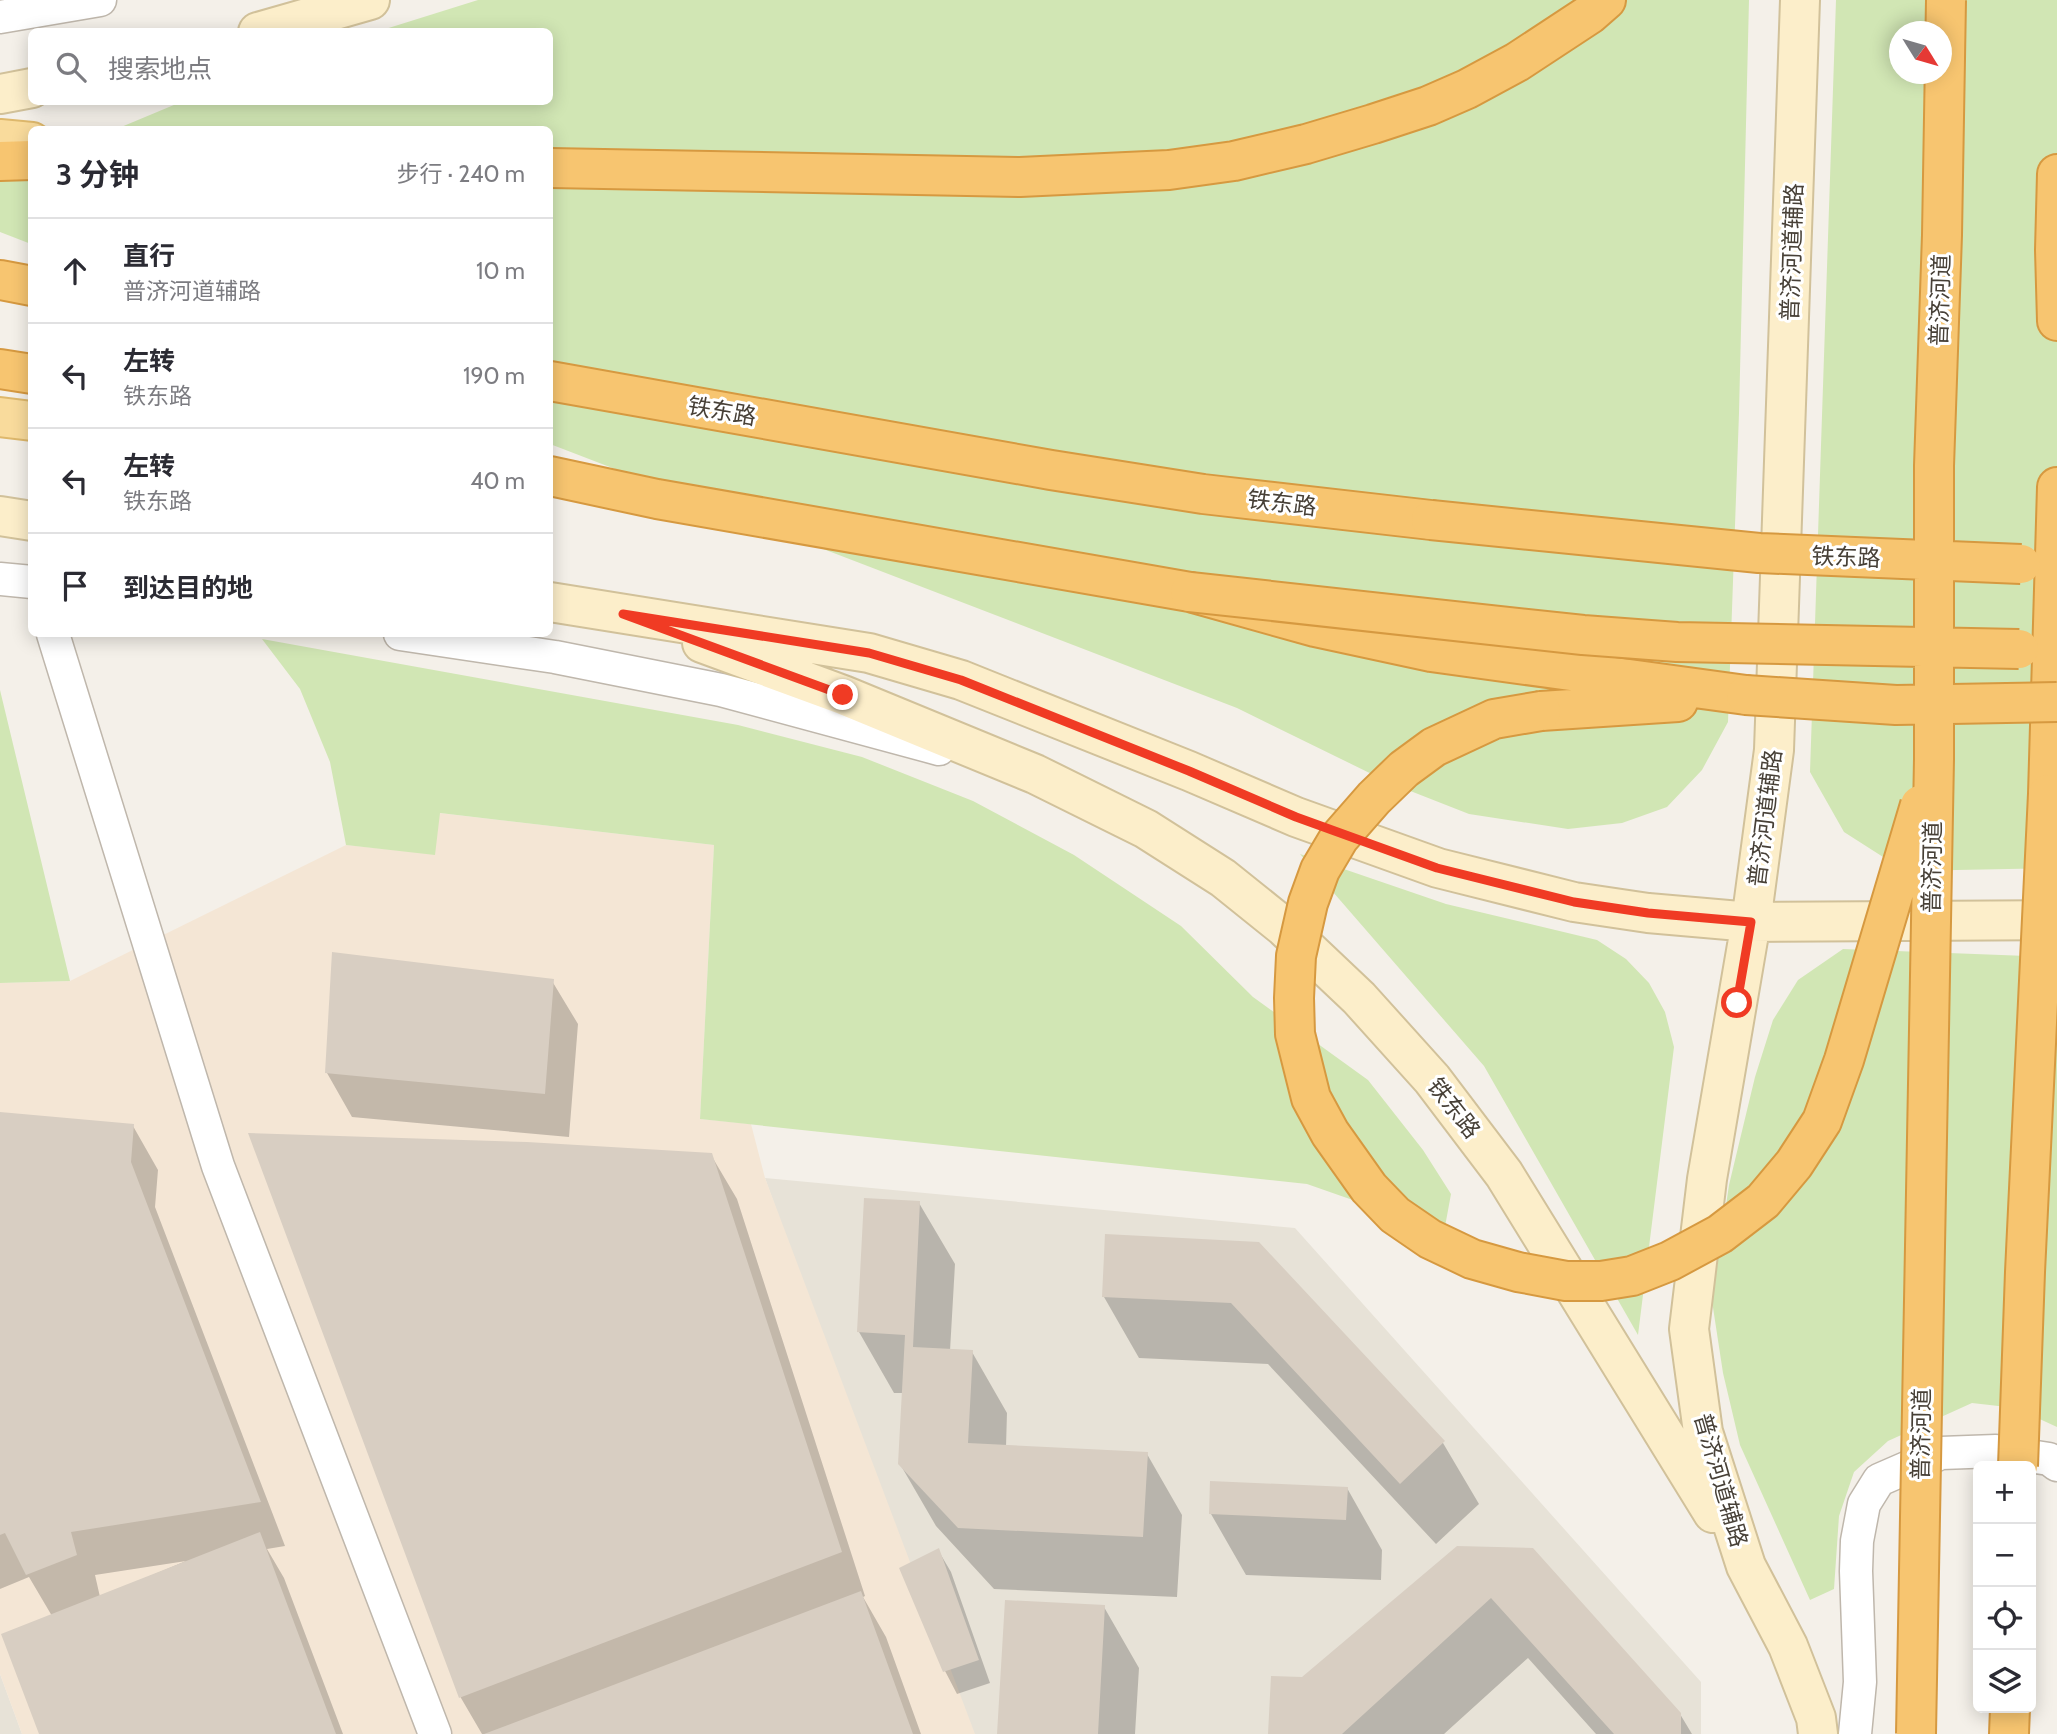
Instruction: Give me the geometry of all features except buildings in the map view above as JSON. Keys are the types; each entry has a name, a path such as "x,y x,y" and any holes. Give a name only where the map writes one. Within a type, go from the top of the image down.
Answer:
{"highway":[{"path":"553,168 1020,177 1169,170 1234,161 1306,144 1428,106 1517,62 1590,14 1606,0"},
{"name":"普济河道","path":"1916,1734 1934,759 1934,467 1946,0"},
{"path":"0,160 28,160"},
{"path":"2057,174 2057,321"},
{"path":"0,280 28,285"},
{"path":"0,369 28,373"},
{"name":"铁东路","path":"553,382 1051,470 1203,494 1759,553 2039,563"},
{"path":"553,477 657,499 1190,592 1583,635 1677,642 2057,648"},
{"path":"2018,1461 2048,794 2057,487"},
{"path":"1190,592 1315,627 1431,652 1746,695 1896,705 2057,702"},
{"path":"1746,695 1647,705 1541,711 1494,719 1434,747 1404,769 1374,797 1339,838 1320,870 1308,903 1296,956 1294,998 1295,1034 1311,1098 1330,1133 1369,1188 1395,1215 1430,1239 1472,1259 1518,1272 1566,1281 1601,1281 1632,1276 1670,1261 1720,1234 1763,1201 1794,1164 1822,1121 1844,1060 1934,759"},
{"path":"2048,794 2057,836"},
{"path":"2009,1734 2010,1713"}],"main road":[{"path":"0,139 28,142"},
{"path":"0,417 28,420"},
{"path":"553,488 657,499"}],"street":[{"path":"0,17 100,0"},
{"path":"272,28 370,0"},
{"name":"普济河道辅路","path":"1800,0 1774,750 1751,922 1707,1180 1689,1329 1703,1432 1746,1566 1788,1646 1816,1718 1818,1734"},
{"path":"0,94 28,89"},
{"path":"0,516 28,520"},
{"path":"0,579 28,582"},
{"name":"铁东路","path":"553,602 869,653 961,680 1296,817 1437,868 1574,902 1648,913 1751,922 2057,919"},
{"name":"铁东路","path":"623,614 843,695 1035,774 1146,829 1223,878 1284,927 1359,998 1432,1079 1504,1174 1746,1566"},
{"path":"54,637 218,1166 435,1734"},
{"name":"铁东路","path":"420,637 555,657 721,690 1035,774"},
{"path":"1855,1734 1860,1682 1857,1541 1864,1504 1879,1480 1941,1453 1996,1451 2049,1459 2057,1465"}],"shaded area":[{"path":"439,813 714,845 700,1119 751,1124 765,1178 975,1734 22,1734 0,1674 0,983 70,981 346,845 434,854"},
{"path":"765,1178 1295,1228 1701,1682 1701,1734 963,1734"},
{"path":"0,1674 22,1734 0,1734"}],"green space":[{"path":"478,0 1749,0 1728,722 1702,770 1667,807 1622,823 1568,829 1469,814 1390,783 1237,708 553,445 553,126 124,126 174,105 553,105 553,28 389,28"},
{"path":"1836,0 2057,0 2057,868 1905,871 1844,832 1810,772"},
{"path":"28,165 28,243 0,232 0,177"},
{"path":"262,639 738,725 862,757 973,801 1074,855 1181,926 1253,997 1368,1080 1423,1150 1451,1194 1444,1232 1307,1184 700,1119 714,845 440,813 435,855 346,845 330,762 300,689"},
{"path":"0,690 70,981 0,983"},
{"path":"1300,854 1446,904 1597,940 1626,959 1649,983 1665,1012 1674,1047 1638,1335 1484,1066"},
{"path":"1843,949 2057,957 2057,1427 2016,1408 1972,1403 1888,1441 1854,1472 1839,1516 1834,1589 1810,1600 1740,1445 1723,1373 1712,1301 1729,1185 1755,1077 1773,1020 1798,980"}],"route":[{"path":"843,695 623,614 869,653 961,680 1296,817 1437,868 1574,902 1648,913 1751,922 1737,1003"}]}
